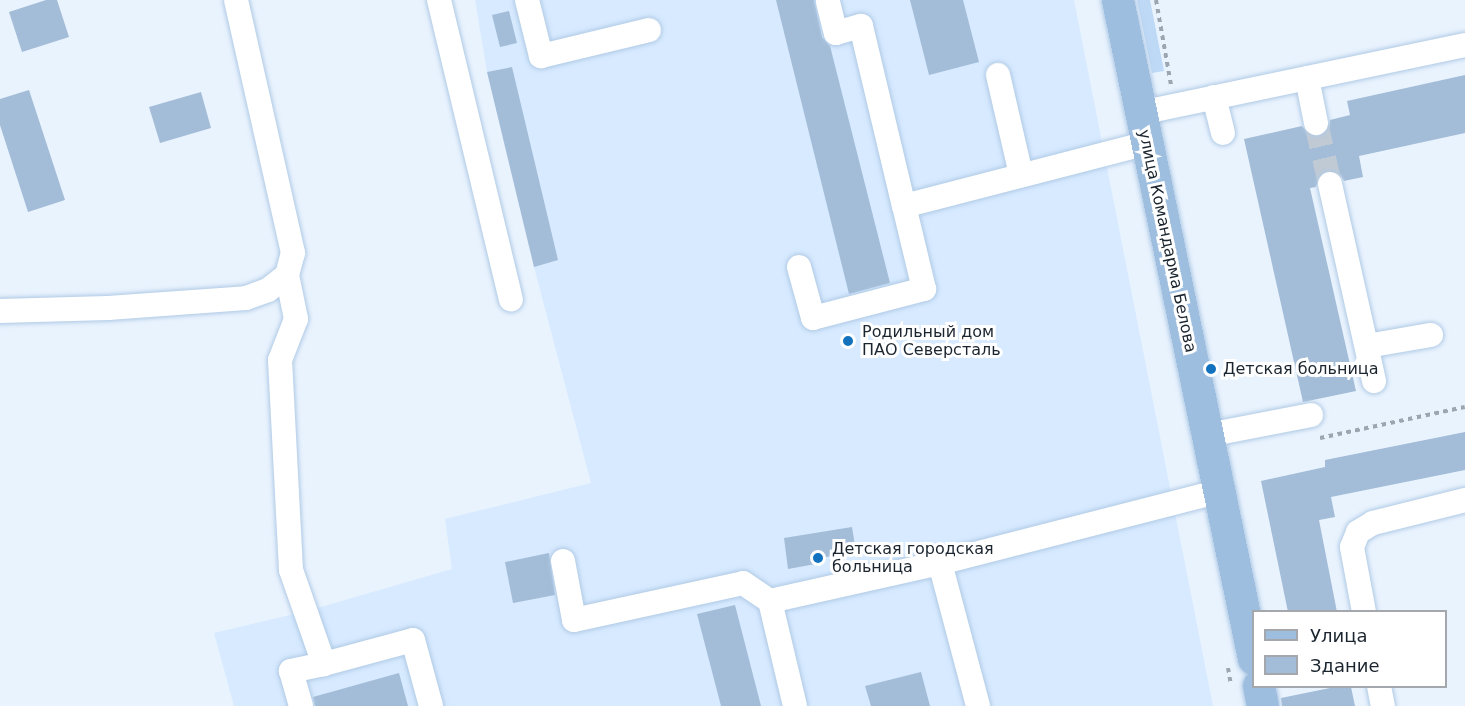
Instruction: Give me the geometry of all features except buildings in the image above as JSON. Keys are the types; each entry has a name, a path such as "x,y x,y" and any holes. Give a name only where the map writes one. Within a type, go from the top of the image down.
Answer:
{"main road":[{"name":"улица Командарма Белова","path":"1118,0 1152,121 1208,435 1252,649"},
{"path":"1259,688 1263,706"}],"lane":[{"path":"236,0 292,253 287,275 296,319 280,360 291,570 324,664"},
{"path":"439,0 511,298"},
{"path":"527,0 541,56 649,30"},
{"path":"799,267 813,318 924,289 861,26 836,33 828,2"},
{"path":"904,206 1021,175 1214,97 1465,45"},
{"path":"998,75 1021,175"},
{"path":"1307,78 1316,123"},
{"path":"1214,97 1223,133"},
{"path":"1330,184 1374,381"},
{"path":"0,311 108,308 246,298 268,290 287,275"},
{"path":"1367,346 1431,334"},
{"path":"1208,435 1311,415"},
{"path":"770,602 940,563 1220,491"},
{"path":"1364,610 1352,547 1358,532 1373,523 1465,500"},
{"path":"563,561 574,620 743,583 770,602 795,706"},
{"path":"940,563 978,706"},
{"path":"301,706 291,671 413,640 431,706"},
{"path":"1379,688 1383,706"}],"path":[{"path":"1152,121 1171,78 1156,0"},
{"path":"1342,433 1465,407"}],"shaded area":[{"path":"475,0 1074,0 1213,706 234,706 214,633 307,611 452,569 445,519 591,483 534,267 512,67 487,72"},
{"path":"1137,0 1150,0 1164,71 1152,73"}],"tunnel":[{"path":"1316,123 1330,184"}],"place":[{"name":"Родильный дом ПАО Северсталь","path":"848,341"},
{"name":"Детская больница","path":"1211,369"},
{"name":"Детская городская больница","path":"818,558"}]}
